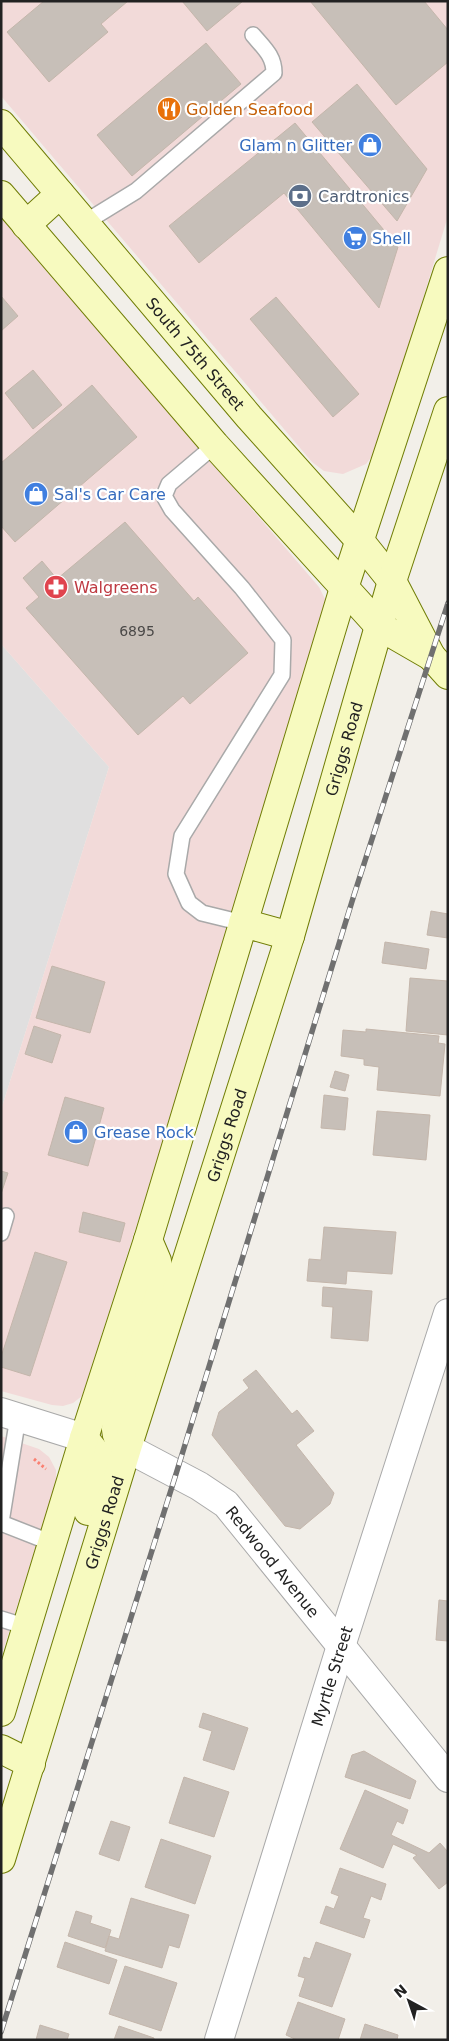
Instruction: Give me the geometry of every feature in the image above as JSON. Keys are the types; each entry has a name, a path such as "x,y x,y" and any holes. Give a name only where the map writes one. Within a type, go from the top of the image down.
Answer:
{"main road":[{"name":"South 75th Street","path":"1,124 249,417 360,540 392,581 440,666"},
{"path":"26,225 60,194"},
{"path":"1,195 215,445 379,626 440,666"},
{"path":"1,1712 84,1438 148,1240 344,588 448,271"},
{"name":"Griggs Road","path":"1,1859 127,1448 290,936 392,581 448,412"},
{"path":"243,924 290,936"},
{"path":"127,1448 117,1438 115,1429 119,1408 159,1275 157,1261 148,1240"},
{"path":"76,1616 65,1593 99,1476 99,1457 84,1438"},
{"path":"1,1749 31,1764"}],"street":[{"name":"Myrtle Street","path":"219,2040 341,1646 448,1313"},
{"path":"10,1415 84,1438"},
{"name":"Redwood Avenue","path":"127,1448 199,1486 226,1504 448,1778"}],"lane":[{"path":"84,223 136,192 274,73 271,55 252,35"},
{"path":"215,445 169,484 164,496 172,510 242,588 283,640 282,675 182,836 176,874 189,902 202,913 243,924"},
{"path":"1,1233 6,1216"},
{"path":"10,1415 1,1523 52,1542"},
{"path":"1,1619 27,1627"}],"shaded area":[{"path":"1,1 448,1 448,216 377,450 366,464 343,474 324,471 312,462 1,96"},
{"path":"1,218 319,587 325,599 326,611 153,1174 82,1396 73,1403 63,1406 52,1405 1,1391 1,1110 109,767 1,644"},
{"path":"1,644 109,767 1,1110"},
{"path":"1,1436 39,1449 49,1457 56,1470 56,1483 1,1657"}],"building":[{"path":"44,1 128,1 101,24 108,32 49,82 7,32"},
{"path":"182,1 243,1 207,31"},
{"path":"310,1 424,1 448,30 448,62 396,105"},
{"name":"Golden Seafood","path":"206,43 241,84 132,176 97,135"},
{"name":"Glam n Glitter","path":"357,84 427,169 397,221 312,122"},
{"path":"295,123 398,247 379,308 284,193 199,263 169,226"},
{"path":"1,296 18,316 1,331"},
{"path":"276,297 359,394 333,417 250,319"},
{"path":"33,370 62,405 33,429 5,393"},
{"name":"Sal's Car Care","path":"92,385 137,437 15,542 1,526 1,463"},
{"name":"Walgreens","path":"125,522 194,601 198,597 248,653 190,704 183,696 138,735 26,608 39,597 23,578 42,561 57,579"},
{"path":"431,911 448,914 448,938 427,935"},
{"path":"385,942 429,949 426,969 382,963"},
{"path":"52,966 105,982 90,1033 36,1018"},
{"path":"410,978 448,981 448,1035 406,1031"},
{"path":"34,1026 61,1035 52,1063 25,1054"},
{"path":"366,1029 439,1036 438,1043 445,1044 440,1096 377,1090 379,1067 364,1065 364,1059 341,1056 343,1030 366,1032"},
{"path":"335,1071 349,1075 345,1091 330,1087"},
{"path":"324,1095 348,1098 345,1130 321,1128"},
{"name":"Grease Rock","path":"65,1097 104,1108 88,1166 48,1155"},
{"path":"377,1111 430,1115 426,1160 373,1155"},
{"path":"1,1171 8,1173 1,1194"},
{"path":"83,1212 125,1223 120,1242 79,1232"},
{"path":"324,1227 396,1232 392,1274 347,1271 346,1284 307,1281 309,1259 321,1260"},
{"path":"35,1252 67,1262 30,1376 1,1367 1,1357"},
{"path":"323,1287 372,1291 368,1341 331,1338 333,1307 322,1306"},
{"path":"256,1370 292,1414 297,1410 314,1431 296,1445 334,1493 330,1504 300,1529 285,1526 212,1435 219,1412 249,1388 243,1380"},
{"path":"439,1600 448,1601 448,1641 436,1640"},
{"path":"203,1713 248,1728 234,1770 203,1760 212,1731 199,1727"},
{"path":"364,1751 416,1781 410,1799 345,1777 352,1755"},
{"path":"184,1777 229,1792 214,1837 169,1823"},
{"path":"365,1790 408,1810 403,1824 397,1821 391,1835 429,1853 440,1843 448,1852 448,1882 439,1889 413,1858 417,1855 393,1844 383,1868 340,1849"},
{"path":"111,1821 130,1827 119,1861 99,1854"},
{"path":"161,1839 211,1856 195,1904 145,1887"},
{"path":"340,1868 386,1884 381,1900 371,1896 363,1918 370,1920 364,1938 320,1923 326,1906 334,1909 339,1896 331,1893"},
{"path":"131,1898 189,1915 179,1948 169,1945 162,1968 105,1951 109,1936 119,1939"},
{"path":"76,1911 92,1916 90,1923 111,1930 105,1948 68,1936"},
{"path":"65,1942 117,1960 109,1984 57,1967"},
{"path":"316,1942 351,1954 332,2007 299,1996 305,1978 298,1976 304,1957 310,1959"},
{"path":"125,1966 177,1983 161,2031 109,2014"},
{"path":"298,2002 345,2019 338,2040 297,2040 286,2035"},
{"path":"365,2024 398,2035 397,2040 360,2040"},
{"path":"40,2025 69,2034 67,2040 36,2040"},
{"path":"119,2026 154,2038 154,2040 114,2040"}],"railway":[{"path":"1,2032 176,1474 354,895 448,603"}],"place":[{"name":"Golden Seafood","path":"169,109"},
{"name":"Glam n Glitter","path":"370,145"},
{"name":"Cardtronics","path":"300,196"},
{"name":"Shell","path":"355,238"},
{"name":"Sal's Car Care","path":"36,494"},
{"name":"Walgreens","path":"56,587"},
{"name":"Grease Rock","path":"76,1132"}]}
